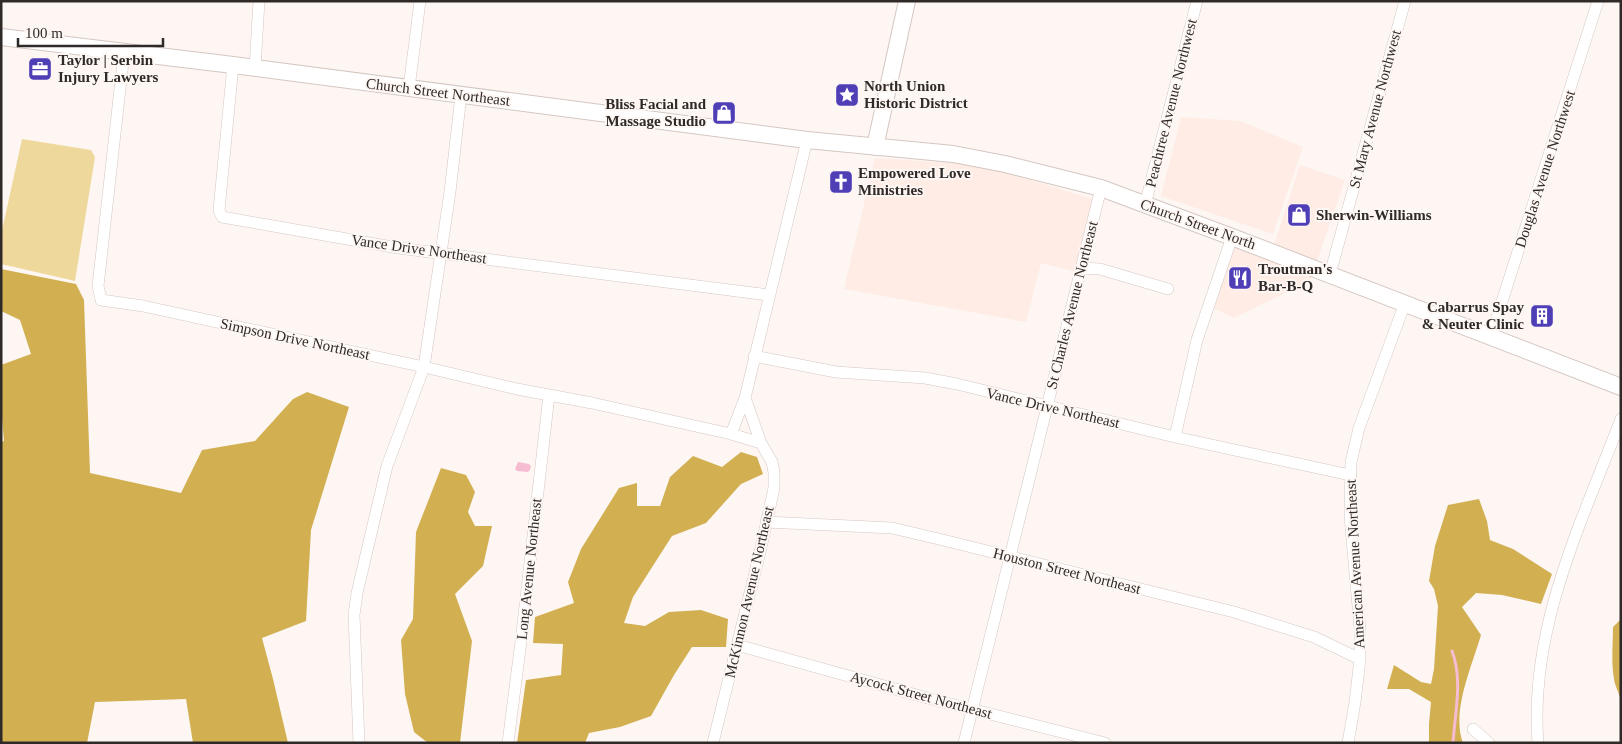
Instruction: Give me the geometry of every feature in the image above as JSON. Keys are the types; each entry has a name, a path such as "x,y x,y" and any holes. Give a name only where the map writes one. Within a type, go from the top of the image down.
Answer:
{"main road":[{"path":"875,147 907,1"},
{"name":"Church Street Northeast","path":"1,37 233,65 807,140 875,147"},
{"name":"Church Street North","path":"875,147 953,154 1005,164 1101,188 1232,236 1621,386"}],"street":[{"path":"255,68 259,1"},
{"path":"408,88 420,1"},
{"name":"Peachtree Avenue Northwest","path":"1146,205 1197,1"},
{"name":"St Mary Avenue Northwest","path":"1330,274 1405,1"},
{"name":"Douglas Avenue Northwest","path":"1491,336 1598,1"},
{"name":"Simpson Drive Northeast","path":"124,53 98,286 101,300 142,306 731,434"},
{"name":"Vance Drive Northeast","path":"233,65 219,210 222,217 398,248 769,294"},
{"path":"359,743 354,615 358,586 387,466 424,367 462,95"},
{"path":"761,443 731,434 745,398 807,140"},
{"name":"St Charles Avenue Northeast","path":"964,743 1101,188"},
{"path":"1175,437 1197,340 1232,236"},
{"path":"1082,268 1100,269 1168,289"},
{"name":"American Avenue Northeast","path":"1348,743 1356,702 1360,659 1360,629 1350,516 1351,462 1359,428 1405,303"},
{"name":"Vance Drive Northeast","path":"754,356 836,372 925,378 1175,437 1350,475"},
{"name":"Long Avenue Northeast","path":"508,743 549,395"},
{"name":"McKinnon Avenue Northeast","path":"713,743 774,488 772,462 761,443 745,398"},
{"path":"1538,743 1539,671 1550,610 1558,582 1621,420"},
{"name":"Houston Street Northeast","path":"766,522 892,528 1234,612 1314,637 1360,659"},
{"name":"Aycock Street Northeast","path":"737,645 1105,743"},
{"path":"1473,729 1489,743"}],"shaded area":[{"path":"1181,117 1240,121 1303,147 1273,234 1161,196"},
{"path":"22,139 91,150 95,157 75,281 1,264 1,235"},
{"path":"875,158 982,165 1096,200 1077,272 1041,263 1026,322 844,289"},
{"path":"1300,165 1345,180 1310,281 1234,318 1213,308 1234,245 1270,257"},
{"path":"1,269 76,284 84,300 90,473 181,493 202,450 255,441 293,399 307,392 349,407 311,530 306,621 262,638 288,743 193,743 186,699 95,702 87,743 1,743 1,442 4,441 1,407 1,365 31,354 20,320 1,311"},
{"path":"741,452 757,457 763,474 741,484 706,523 672,536 633,597 624,623 645,626 669,612 701,610 728,619 726,647 692,647 651,716 620,727 589,733 585,743 517,743 526,680 561,675 563,644 533,643 535,617 574,603 568,582 581,549 619,488 637,483 637,506 660,506 670,477 693,456 722,467"},
{"path":"518,462 529,464 531,466 530,470 528,472 517,471 515,469"},
{"path":"441,468 466,475 475,492 468,512 475,526 492,526 483,566 455,594 472,641 460,743 428,743 414,732 405,694 401,640 413,619 416,532"},
{"path":"1479,499 1487,521 1490,540 1513,549 1552,574 1541,604 1502,595 1476,593 1462,607 1481,635 1461,703 1459,717 1463,743 1429,743 1431,702 1409,689 1387,689 1394,665 1421,682 1431,684 1434,669 1438,606 1434,589 1429,581 1435,546 1448,505"},
{"path":"1621,619 1621,702 1613,673 1612,660 1613,627"}],"waterway":[{"path":"1452,651 1458,685 1453,743"}],"place":[{"name":"Taylor | Serbin Injury Lawyers","path":"40,69"},
{"name":"North Union Historic District","path":"847,95"},
{"name":"Bliss Facial and Massage Studio","path":"724,113"},
{"name":"Empowered Love Ministries","path":"841,182"},
{"name":"Sherwin-Williams","path":"1299,215"},
{"name":"Troutman's Bar-B-Q","path":"1240,278"},
{"name":"Cabarrus Spay & Neuter Clinic","path":"1542,316"}]}
